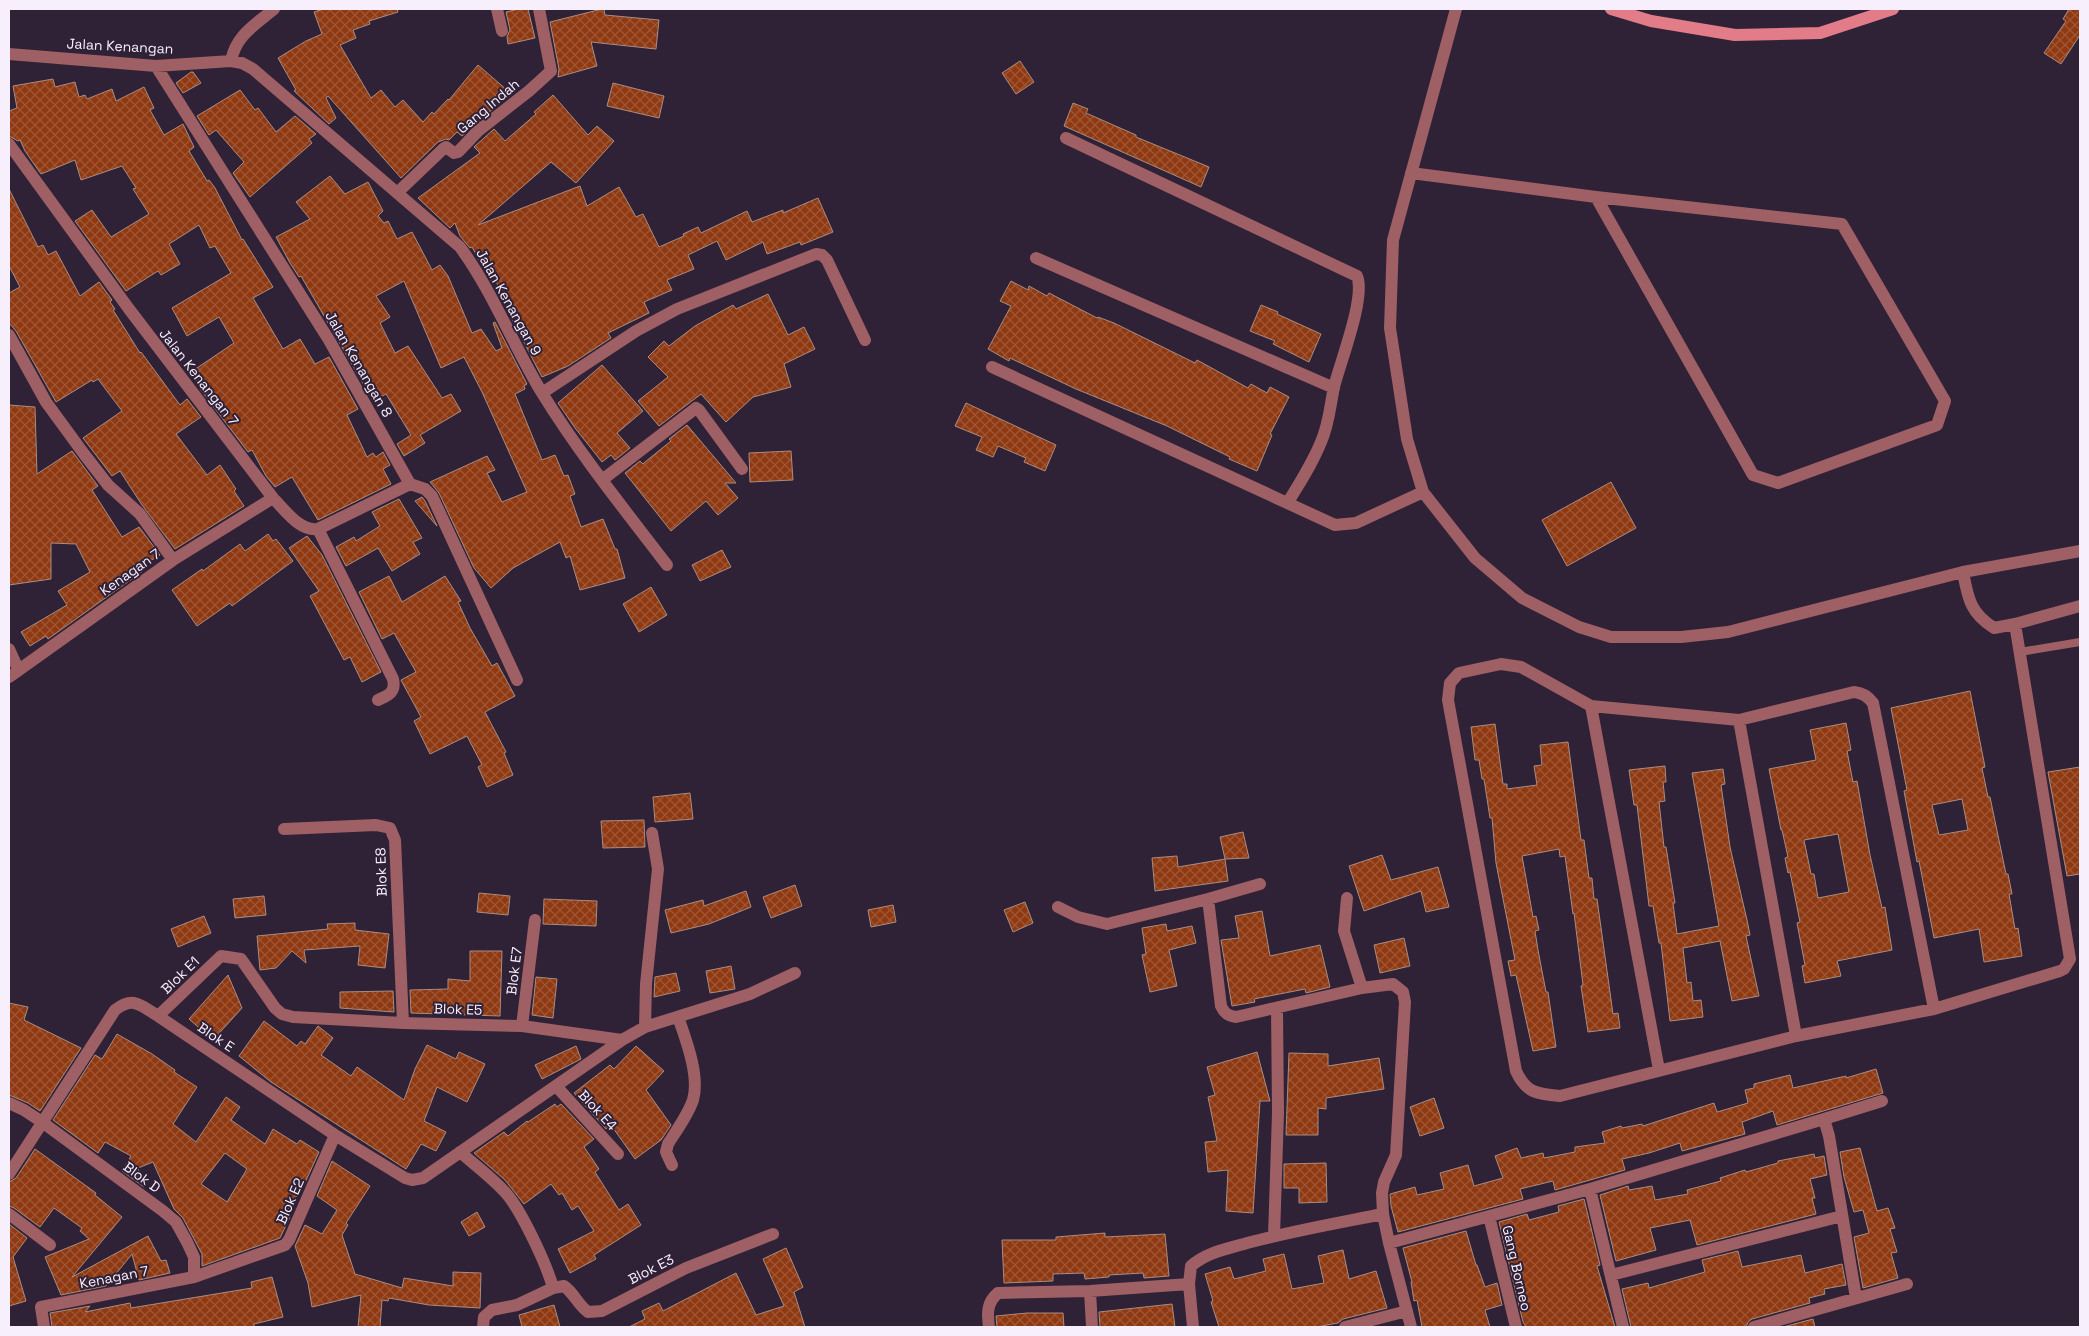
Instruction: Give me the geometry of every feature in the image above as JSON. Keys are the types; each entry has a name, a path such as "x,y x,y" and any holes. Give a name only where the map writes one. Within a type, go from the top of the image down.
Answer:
{"street":[{"path":"231,61 234,47 243,34 274,9"},
{"path":"497,9 502,31"},
{"name":"Gang Indah","path":"398,193 444,147 455,153 458,152 478,130 529,92 551,71 539,9"},
{"path":"1456,9 1393,240 1390,328 1407,439 1423,492 1475,558 1522,598 1579,627 1611,636 1681,637 1728,632 1963,572 2080,551"},
{"path":"1610,9 1651,22 1735,35 1820,34 1893,9"},
{"name":"Jalan Kenangan","path":"9,54 156,66 231,61"},
{"name":"Jalan Kenangan 9","path":"231,61 253,69 460,247 474,267 542,393 602,480 667,565"},
{"name":"Jalan Kenangan 8","path":"156,66 329,340 410,484"},
{"path":"1066,138 1357,276 1359,290 1349,336 1334,388 1328,424 1309,469 1288,502"},
{"name":"Jalan Kenangan 7","path":"9,144 129,310 274,498 298,522 312,530 318,528"},
{"path":"1411,173 1596,197 1842,224 1945,402 1937,425 1778,483 1753,475 1596,197"},
{"path":"542,393 636,331 677,309 816,254 822,255 827,260 865,340"},
{"path":"1036,258 1334,388"},
{"path":"9,335 46,402 108,485 140,514 173,560"},
{"path":"992,368 1335,525 1356,523 1423,492"},
{"path":"602,480 696,408 742,469"},
{"path":"378,700 392,694 395,687 393,679 318,528 410,484 425,489 432,496 517,680"},
{"name":"Kenagan 7","path":"14,673 173,560 274,498"},
{"path":"1963,572 1973,609 1981,620 1994,628 2080,606"},
{"path":"1934,1008 1873,704 1862,693 1854,692 1739,720 1591,706 1521,668 1501,664 1459,673 1450,683 1448,700 1516,1071 1522,1084 1538,1094 1560,1096 1796,1036 1934,1008 2064,969 2070,959 2015,624"},
{"path":"9,649 14,673"},
{"path":"1591,706 1659,1070"},
{"path":"1739,720 1796,1036"},
{"name":"Blok E8","path":"284,829 376,825 390,828 395,840 403,1023"},
{"path":"645,1028 646,984 658,869 652,833"},
{"path":"1058,907 1078,917 1107,924 1260,884"},
{"path":"1347,898 1344,931 1362,988"},
{"path":"1208,899 1221,1006 1223,1011 1231,1017 1362,988 1393,984 1403,992 1396,1155 1384,1182 1382,1193 1389,1243 1411,1327"},
{"name":"Blok E7","path":"522,1026 536,920"},
{"name":"Blok E1","path":"158,1016 222,956 241,959 275,1008 282,1014 293,1017"},
{"path":"483,1327 484,1316 492,1310 517,1305 553,1288 550,1276 529,1232 505,1191 460,1152 622,1040 645,1028 750,994 796,973"},
{"name":"Blok E","path":"42,1122 115,1010 125,1003 136,1002 336,1135 405,1178 412,1180 422,1178 460,1152"},
{"path":"1274,1236 1278,1114 1277,1008"},
{"name":"Blok E5","path":"293,1017 403,1023 522,1026 622,1040"},
{"path":"672,1165 666,1152 668,1144 693,1102 696,1087 690,1056 678,1017"},
{"name":"Blok E4","path":"556,1086 618,1154"},
{"path":"1389,1243 1590,1189 1882,1101"},
{"path":"9,1103 42,1122 9,1174"},
{"path":"1824,1119 1829,1136 1856,1298"},
{"name":"Blok D","path":"42,1122 176,1222 194,1257 194,1277"},
{"name":"Blok E2","path":"194,1277 285,1245 289,1240 336,1135"},
{"path":"1590,1189 1623,1327"},
{"path":"9,1214 50,1245"},
{"path":"1193,1327 1189,1284 1191,1266 1199,1259 1210,1253 1274,1236 1384,1214"},
{"name":"Gang Borneo","path":"1489,1216 1516,1327"},
{"path":"1611,1275 1842,1216"},
{"name":"Blok E3","path":"553,1288 564,1286 582,1308 594,1313 686,1268 773,1234"},
{"name":"Kenagan 7","path":"44,1327 41,1307 194,1277"},
{"path":"988,1327 988,1308 991,1298 998,1293 1189,1284"},
{"path":"1754,1327 1907,1284"},
{"path":"1090,1290 1092,1327"},
{"path":"1345,1327 1406,1311"}],"lane":[{"path":"2020,652 2080,642"}],"building":[{"path":"323,9 397,9 398,12 369,21 370,24 353,30 356,38 340,45 371,98 381,90 395,107 403,100 423,122 432,112 434,114 449,100 478,65 508,91 494,108 462,136 457,132 449,140 446,139 438,142 401,178 328,96 326,98 336,118 329,124 294,91 296,90 278,58 306,41 322,34 314,12"},
{"path":"528,9 535,38 508,44 507,37 510,30 506,12"},
{"path":"604,9 605,15 659,20 656,49 591,42 597,66 558,77 559,69 550,22"},
{"path":"2069,9 2080,9 2080,35 2061,64 2044,53 2066,21 2063,19"},
{"path":"1020,61 1034,82 1016,94 1002,73"},
{"path":"191,72 201,83 183,93 176,83"},
{"path":"53,79 55,87 75,82 79,97 85,95 87,99 112,89 116,101 144,87 154,108 150,110 164,135 183,124 194,147 189,151 207,181 209,180 215,188 242,240 273,287 253,298 283,349 300,339 315,364 329,357 358,409 347,415 367,457 373,453 376,457 383,452 390,465 383,469 391,484 318,520 292,477 275,487 266,476 252,450 248,452 200,389 202,388 191,372 234,343 219,317 187,336 172,308 231,273 215,246 210,248 199,225 169,244 180,264 161,275 158,271 126,291 75,221 92,210 111,237 149,214 133,189 136,188 122,166 81,180 75,160 41,174 25,151 20,140 18,141 9,136 9,111 17,108 13,86"},
{"path":"613,83 664,96 659,118 607,106"},
{"path":"240,90 255,110 258,108 276,132 295,116 316,134 309,139 312,143 250,197 233,173 244,162 216,130 209,135 197,116"},
{"path":"553,95 588,135 597,126 614,141 576,183 551,162 478,225 580,186 587,206 619,187 636,217 643,214 659,247 684,236 683,234 698,227 701,233 747,211 752,222 783,210 783,213 818,198 833,232 801,245 800,242 767,254 763,242 726,260 717,241 688,255 694,269 667,280 672,290 644,302 649,313 608,333 611,338 568,366 542,377 505,306 508,304 495,280 491,281 472,247 470,248 460,236 455,223 450,228 418,198 480,153 474,147 494,129 505,141 536,114 534,112"},
{"path":"1073,103 1088,109 1086,113 1136,135 1136,137 1209,167 1201,187 1064,126"},
{"path":"330,176 345,194 368,182 383,211 378,216 384,223 388,221 397,239 412,232 432,270 440,265 448,276 472,333 481,329 496,351 502,348 493,323 495,322 527,384 524,386 525,389 515,394 542,460 555,455 564,476 568,475 575,494 570,496 581,527 603,519 615,549 617,549 625,578 580,590 570,556 566,558 560,542 513,568 491,588 474,568 439,493 430,482 487,456 495,470 487,473 502,502 527,492 482,392 464,357 441,368 404,281 376,296 390,317 380,323 395,353 408,346 442,398 451,394 461,411 420,435 425,443 404,456 397,444 411,435 386,394 373,401 301,276 299,277 290,263 276,237 310,219 296,202"},
{"path":"9,189 38,247 43,245 48,255 56,251 80,296 99,282 112,300 110,302 115,309 113,310 140,353 180,405 187,399 201,417 176,434 207,475 220,465 236,489 234,491 244,506 175,549 142,505 120,471 112,476 83,438 122,411 98,379 93,382 92,380 56,402 16,331 9,323 9,293 20,287 9,266"},
{"path":"1011,281 1028,290 1029,286 1047,296 1049,293 1097,318 1114,323 1195,363 1197,360 1248,388 1251,384 1267,393 1270,387 1289,397 1270,434 1272,435 1257,471 1229,459 1230,457 1167,426 1076,389 1010,358 1009,361 988,349 1011,306 1000,301"},
{"path":"768,294 788,335 804,327 815,349 784,364 791,387 753,397 726,422 701,394 659,426 638,401 668,377 648,357 664,341 669,346 695,326 733,305 736,309"},
{"path":"1261,305 1321,334 1309,362 1273,344 1275,341 1250,331"},
{"path":"602,365 643,411 617,433 630,448 615,460 611,455 602,462 558,403"},
{"path":"966,403 1056,445 1045,471 1024,462 1026,458 998,446 993,457 976,450 982,437 955,426"},
{"path":"9,405 35,407 37,474 72,451 98,486 92,490 122,537 139,527 160,555 140,567 143,571 48,639 46,636 30,646 21,632 67,605 58,591 90,572 76,544 51,543 51,579 9,585"},
{"path":"687,425 736,483 725,483 738,498 718,515 706,501 671,531 625,473 640,461 643,464"},
{"path":"791,451 793,480 750,482 749,453"},
{"path":"1611,482 1636,528 1567,566 1542,520"},
{"path":"422,497 425,501 437,526 415,501"},
{"path":"399,499 422,538 413,542 420,554 392,571 378,548 346,566 336,547 354,537 356,541 380,526 372,512"},
{"path":"268,534 273,541 276,539 293,561 232,606 230,603 197,626 172,590 202,569 203,571 240,544 245,551"},
{"path":"307,536 322,555 381,672 362,682 350,657 344,660 310,596 319,591 289,548"},
{"path":"722,550 731,567 700,581 692,565"},
{"path":"389,576 402,602 445,576 461,601 458,602 470,628 492,666 497,663 515,696 485,712 506,752 504,753 513,775 487,787 478,767 482,765 467,736 430,754 414,721 421,717 401,680 416,672 394,633 382,639 359,592"},
{"path":"651,587 667,615 639,632 623,604"},
{"path":"1970,691 1985,767 1982,768 2006,874 2008,874 2012,894 2009,894 2015,929 2018,928 2022,956 1984,962 1979,929 1934,938 1919,861 1917,862 1904,791 1907,790 1891,708","holes":["1962,799 1968,830 1939,835 1932,805"]},
{"path":"1846,723 1851,750 1847,751 1853,782 1857,781 1870,855 1882,908 1885,907 1892,950 1837,961 1841,976 1805,983 1802,966 1805,965 1797,923 1800,922 1790,872 1788,873 1785,858 1788,857 1769,769 1816,760 1810,730","holes":["1838,834 1849,892 1818,898 1814,874 1811,874 1804,840"]},
{"path":"1495,724 1503,784 1507,784 1507,789 1537,785 1534,766 1542,765 1540,745 1568,742 1581,840 1584,840 1589,878 1592,878 1594,899 1597,899 1613,1014 1618,1013 1620,1028 1588,1032 1581,986 1583,985 1574,913 1565,856 1560,857 1559,849 1522,856 1533,917 1536,916 1539,930 1535,931 1546,992 1548,992 1556,1047 1533,1051 1516,975 1511,976 1508,961 1515,960 1496,863 1492,818 1490,818 1479,760 1475,760 1471,727"},
{"path":"1665,766 1666,782 1663,782 1665,801 1659,802 1664,847 1666,847 1675,903 1673,903 1677,934 1719,926 1692,773 1723,769 1725,784 1721,785 1730,847 1750,935 1746,936 1759,996 1732,1001 1720,941 1683,948 1687,983 1691,982 1693,1001 1701,1000 1703,1017 1670,1021 1661,943 1659,943 1653,906 1649,906 1637,805 1634,805 1629,770"},
{"path":"2080,767 2080,874 2067,876 2048,772"},
{"path":"690,793 693,819 655,822 653,797"},
{"path":"644,820 645,847 603,848 601,821"},
{"path":"1243,832 1249,858 1225,859 1220,837"},
{"path":"1382,855 1391,880 1438,867 1449,907 1426,912 1421,891 1364,911 1349,866"},
{"path":"1177,856 1178,867 1225,859 1228,881 1155,891 1152,858"},
{"path":"795,885 802,906 771,918 763,897"},
{"path":"746,891 751,907 709,924 671,933 665,910 703,900 704,906"},
{"path":"479,893 510,896 508,915 477,912"},
{"path":"264,896 266,915 235,918 233,899"},
{"path":"544,899 597,901 596,926 543,924"},
{"path":"1025,902 1033,923 1013,932 1004,910"},
{"path":"893,905 896,922 871,927 868,910"},
{"path":"1262,911 1270,956 1320,945 1330,987 1306,993 1305,989 1254,999 1255,1002 1232,1006 1221,940 1239,938 1235,916"},
{"path":"204,916 211,933 178,947 171,929"},
{"path":"355,923 355,930 389,934 385,968 358,965 360,946 304,950 306,963 292,951 276,968 260,970 257,936 328,929 327,924"},
{"path":"1166,924 1167,931 1192,926 1196,943 1169,950 1177,986 1150,992 1142,955 1146,954 1142,928"},
{"path":"1404,938 1410,966 1380,973 1374,945"},
{"path":"470,951 502,951 500,1016 411,1013 410,990 448,989 448,979 470,981"},
{"path":"731,966 735,989 710,993 706,971"},
{"path":"676,973 680,991 654,997 655,977"},
{"path":"228,975 242,1008 213,1040 189,1019"},
{"path":"536,977 557,979 553,1018 532,1015"},
{"path":"393,991 394,1012 340,1008 340,992"},
{"path":"9,1003 28,1007 24,1020 81,1048 40,1111 28,1103 9,1095"},
{"path":"264,1021 297,1046 301,1041 305,1044 318,1026 333,1038 321,1055 351,1076 357,1067 404,1100 415,1069 427,1045 456,1059 459,1052 485,1064 467,1102 437,1087 424,1121 446,1132 436,1151 421,1144 406,1169 271,1082 239,1056"},
{"path":"117,1034 152,1054 175,1070 174,1072 197,1087 173,1124 196,1142 226,1097 240,1107 231,1120 265,1144 273,1129 297,1144 300,1140 319,1152 303,1187 286,1215 290,1217 280,1238 202,1266 202,1254 183,1218 174,1209 153,1162 138,1168 144,1187 122,1171 131,1156 105,1142 98,1153 53,1120 95,1055 102,1059","holes":["225,1153 247,1169 227,1202 201,1184"]},
{"path":"576,1046 581,1059 542,1079 535,1065"},
{"path":"636,1046 664,1071 646,1090 671,1125 661,1140 635,1159 611,1125 606,1129 574,1093 610,1065 614,1069"},
{"path":"1257,1052 1270,1101 1260,1101 1253,1213 1226,1211 1228,1170 1208,1172 1205,1142 1217,1141 1208,1097 1215,1095 1207,1067"},
{"path":"1289,1053 1328,1054 1328,1066 1379,1058 1384,1089 1326,1098 1326,1109 1318,1108 1318,1135 1286,1135"},
{"path":"1876,1069 1883,1093 1777,1125 1773,1111 1742,1122 1745,1134 1682,1151 1680,1143 1622,1159 1625,1170 1555,1190 1553,1181 1520,1189 1523,1199 1398,1232 1390,1194 1415,1187 1417,1195 1444,1189 1440,1173 1468,1165 1474,1186 1503,1178 1495,1156 1517,1148 1521,1158 1543,1153 1544,1158 1575,1152 1575,1147 1605,1143 1602,1132 1621,1126 1622,1128 1642,1124 1643,1126 1714,1103 1717,1112 1748,1103 1745,1090 1754,1088 1754,1084 1790,1075 1793,1088 1846,1076 1846,1078"},
{"path":"1434,1098 1444,1128 1420,1136 1410,1107"},
{"path":"555,1104 557,1107 561,1104 594,1139 584,1147 599,1169 595,1172 619,1210 628,1204 641,1225 594,1255 596,1259 570,1273 558,1249 594,1231 578,1206 572,1210 562,1193 559,1195 551,1184 524,1204 505,1180 474,1153 504,1132 508,1136 527,1121"},
{"path":"1860,1148 1877,1211 1888,1208 1895,1228 1890,1229 1897,1252 1891,1253 1898,1278 1863,1288 1854,1237 1869,1233 1863,1210 1854,1212 1844,1177 1840,1152"},
{"path":"35,1149 96,1193 95,1195 122,1217 72,1277 148,1236 161,1261 166,1260 170,1273 139,1280 132,1254 106,1286 61,1295 45,1257 89,1239 80,1231 82,1228 54,1208 40,1227 9,1206 9,1182 16,1178"},
{"path":"1814,1154 1815,1158 1824,1156 1827,1175 1810,1179 1815,1198 1812,1198 1816,1214 1697,1245 1690,1220 1650,1228 1656,1250 1616,1261 1600,1195 1628,1186 1629,1190 1652,1186 1655,1200 1688,1194 1687,1190 1721,1181 1720,1178 1745,1170 1746,1172 1778,1163 1778,1161"},
{"path":"332,1161 370,1186 346,1223 348,1225 342,1235 355,1274 402,1288 404,1278 453,1286 453,1272 481,1273 480,1308 429,1305 389,1298 388,1301 382,1300 380,1327 358,1327 361,1295 312,1307 308,1283 295,1246 305,1225 322,1234 337,1210 317,1196"},
{"path":"1326,1163 1327,1202 1299,1203 1299,1188 1284,1188 1284,1164"},
{"path":"1584,1199 1600,1265 1597,1266 1615,1327 1526,1327 1523,1322 1499,1222 1527,1214 1529,1220 1559,1212 1558,1206"},
{"path":"477,1212 485,1227 469,1236 461,1222"},
{"path":"9,1224 27,1238 13,1257 26,1301 9,1306"},
{"path":"1466,1231 1485,1287 1497,1283 1502,1305 1485,1310 1490,1327 1422,1327 1417,1300 1414,1301 1412,1282 1403,1248"},
{"path":"1105,1233 1105,1237 1165,1234 1169,1276 1144,1278 1143,1273 1109,1275 1109,1277 1085,1279 1084,1273 1053,1274 1053,1281 1004,1283 1002,1240 1056,1240 1056,1237"},
{"path":"786,1248 803,1287 794,1292 805,1327 629,1327 645,1319 642,1311 659,1303 663,1311 736,1273 756,1315 784,1306 763,1259"},
{"path":"1343,1250 1349,1279 1376,1271 1387,1308 1343,1319 1338,1323 1316,1327 1219,1327 1205,1274 1230,1267 1234,1279 1266,1271 1263,1259 1284,1254 1292,1289 1324,1283 1318,1256"},
{"path":"1738,1251 1742,1267 1801,1255 1805,1273 1842,1264 1846,1285 1824,1289 1825,1294 1809,1298 1810,1303 1752,1319 1746,1327 1631,1327 1622,1289 1648,1283 1649,1288 1705,1272 1702,1260"},
{"path":"272,1277 283,1317 254,1324 254,1327 52,1327 50,1313 90,1306 85,1312 130,1303 131,1308 252,1288 251,1282"},
{"path":"1172,1304 1175,1327 1100,1327 1099,1312"},
{"path":"554,1305 560,1327 522,1327 519,1315"},
{"path":"1027,1313 1063,1313 1064,1327 997,1327 996,1316"},
{"path":"1813,1319 1815,1327 1783,1327"}]}
